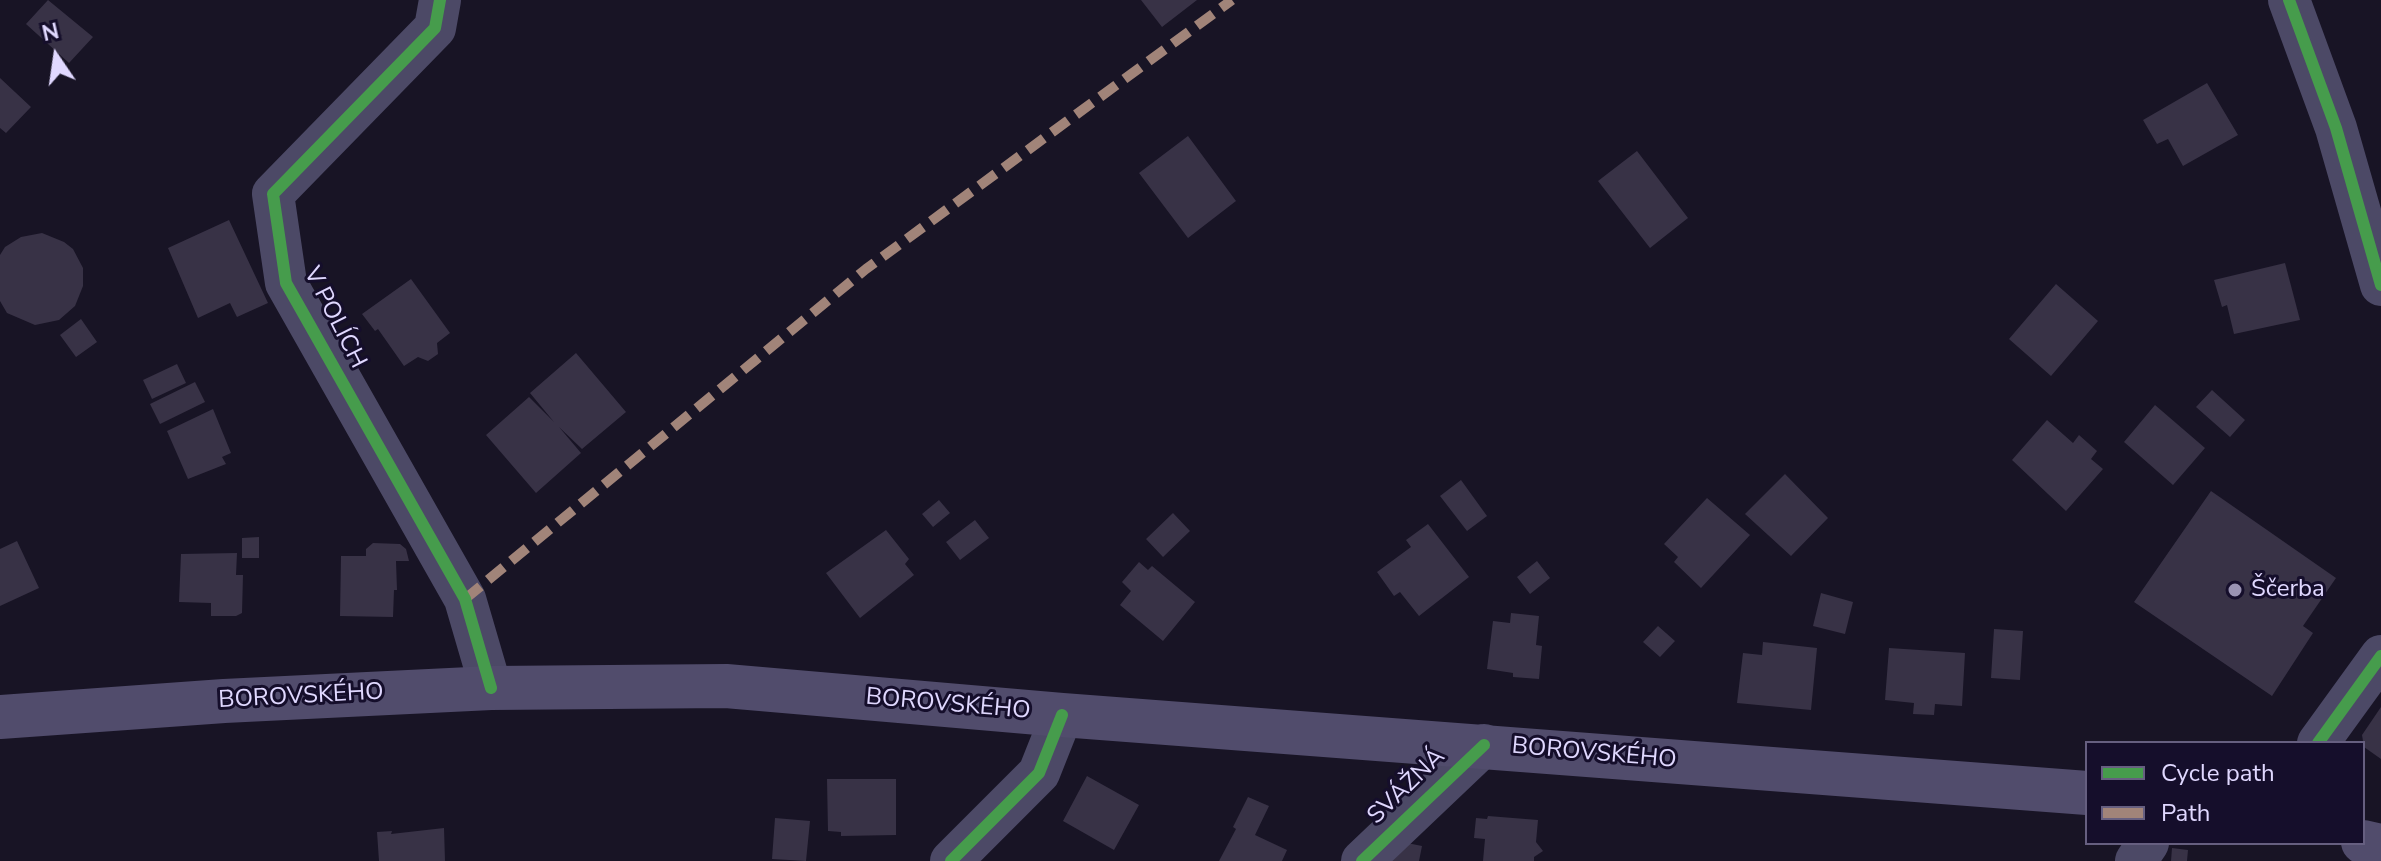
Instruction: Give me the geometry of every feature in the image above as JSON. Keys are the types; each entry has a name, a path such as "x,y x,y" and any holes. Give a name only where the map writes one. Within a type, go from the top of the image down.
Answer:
{"main road":[{"name":"BOROVSKÉHO","path":"0,717 224,701 491,688 726,686 1062,715 2085,793"}],"street":[{"name":"V POLÍCH","path":"440,0 435,28 273,194 286,283 465,599 491,688"},
{"path":"2289,0 2336,128 2381,285"},
{"path":"2319,741 2381,656"},
{"path":"951,861 1039,773 1062,715"},
{"name":"SVÁŽNÁ","path":"1362,861 1484,745"}],"building":[{"path":"48,0 93,37 69,63 26,24"},
{"path":"1141,0 1197,0 1162,27"},
{"path":"0,78 31,107 6,133 0,128"},
{"path":"2207,83 2238,135 2183,166 2168,139 2157,144 2143,120"},
{"path":"1188,136 1236,201 1188,238 1139,173"},
{"path":"1637,151 1688,218 1650,248 1598,181"},
{"path":"229,220 268,303 237,317 230,303 198,318 168,248"},
{"path":"42,233 73,249 83,268 83,286 75,306 59,320 35,325 7,313 0,301 0,255 5,247 21,237"},
{"path":"2285,263 2300,320 2234,334 2227,305 2222,307 2214,280"},
{"path":"411,279 450,333 437,343 438,354 428,361 418,357 404,366 378,329 375,331 362,314"},
{"path":"2056,284 2098,321 2051,376 2009,339"},
{"path":"81,319 97,342 76,357 60,335"},
{"path":"576,353 626,412 582,449 559,427 581,453 536,493 486,435 529,397 554,422 530,393"},
{"path":"177,364 186,383 152,399 143,380"},
{"path":"195,382 205,402 160,424 150,404"},
{"path":"2212,390 2245,420 2230,437 2196,407"},
{"path":"2155,405 2205,448 2173,485 2124,442"},
{"path":"213,409 231,453 222,457 226,464 188,479 167,431"},
{"path":"2047,420 2073,443 2079,435 2097,451 2091,459 2103,469 2066,511 2012,460"},
{"path":"1785,474 1828,518 1791,556 1745,514"},
{"path":"1461,480 1487,516 1467,531 1440,496"},
{"name":"Ščerba","path":"2211,491 2336,578 2303,626 2313,633 2272,696 2134,602"},
{"path":"1707,498 1750,535 1701,588 1674,562 1678,557 1664,544"},
{"path":"939,500 950,513 933,527 922,514"},
{"path":"1173,513 1190,531 1163,557 1146,539"},
{"path":"975,520 989,538 960,560 946,542"},
{"path":"1428,524 1469,577 1419,616 1400,592 1394,596 1377,572 1411,547 1406,540"},
{"path":"886,530 909,559 905,564 914,575 860,618 826,573"},
{"path":"259,537 259,558 242,558 242,538"},
{"path":"17,541 39,588 0,606 0,549"},
{"path":"373,543 400,544 406,549 409,561 396,561 397,590 394,590 393,617 340,616 341,556 366,556 366,549"},
{"path":"237,553 236,575 243,575 242,613 236,616 211,616 211,603 179,602 181,554"},
{"path":"1537,561 1550,578 1530,594 1517,577"},
{"path":"1139,562 1148,570 1152,566 1195,602 1163,641 1120,605 1131,591 1122,582"},
{"path":"1821,593 1853,602 1845,634 1813,626"},
{"path":"1511,613 1539,616 1536,645 1542,646 1539,679 1513,677 1513,673 1487,669 1493,621 1510,623"},
{"path":"1658,626 1675,641 1660,657 1643,642"},
{"path":"1994,629 2023,631 2020,680 1991,678"},
{"path":"1763,642 1817,648 1811,710 1737,703 1743,653 1762,655"},
{"path":"1889,648 1965,653 1962,706 1935,704 1934,715 1913,714 1914,703 1885,700"},
{"path":"2381,707 2381,759 2365,748 2362,735"},
{"path":"1087,776 1139,805 1114,850 1063,821"},
{"path":"827,779 896,779 896,835 841,836 841,832 828,831"},
{"path":"1248,797 1269,806 1255,835 1287,850 1282,861 1219,861"},
{"path":"1488,816 1538,820 1536,842 1543,851 1534,857 1534,861 1483,861 1485,839 1474,838 1476,818 1487,819"},
{"path":"775,818 810,821 806,861 772,859"},
{"path":"444,828 445,861 379,861 377,832 392,831 391,834"},
{"path":"1407,843 1422,846 1419,861 1390,861"},
{"path":"2172,848 2188,850 2187,861 2171,861"}],"marked path":[{"path":"465,599 866,269 1232,0"}],"cycle path":[{"path":"440,0 435,28 273,194 286,283 465,599 491,688"},
{"path":"2289,0 2336,128 2381,285"},
{"path":"2319,741 2381,656"},
{"path":"951,861 1039,773 1062,715"},
{"path":"1362,861 1484,745"}],"place":[{"name":"Ščerba","path":"2235,590"}]}
